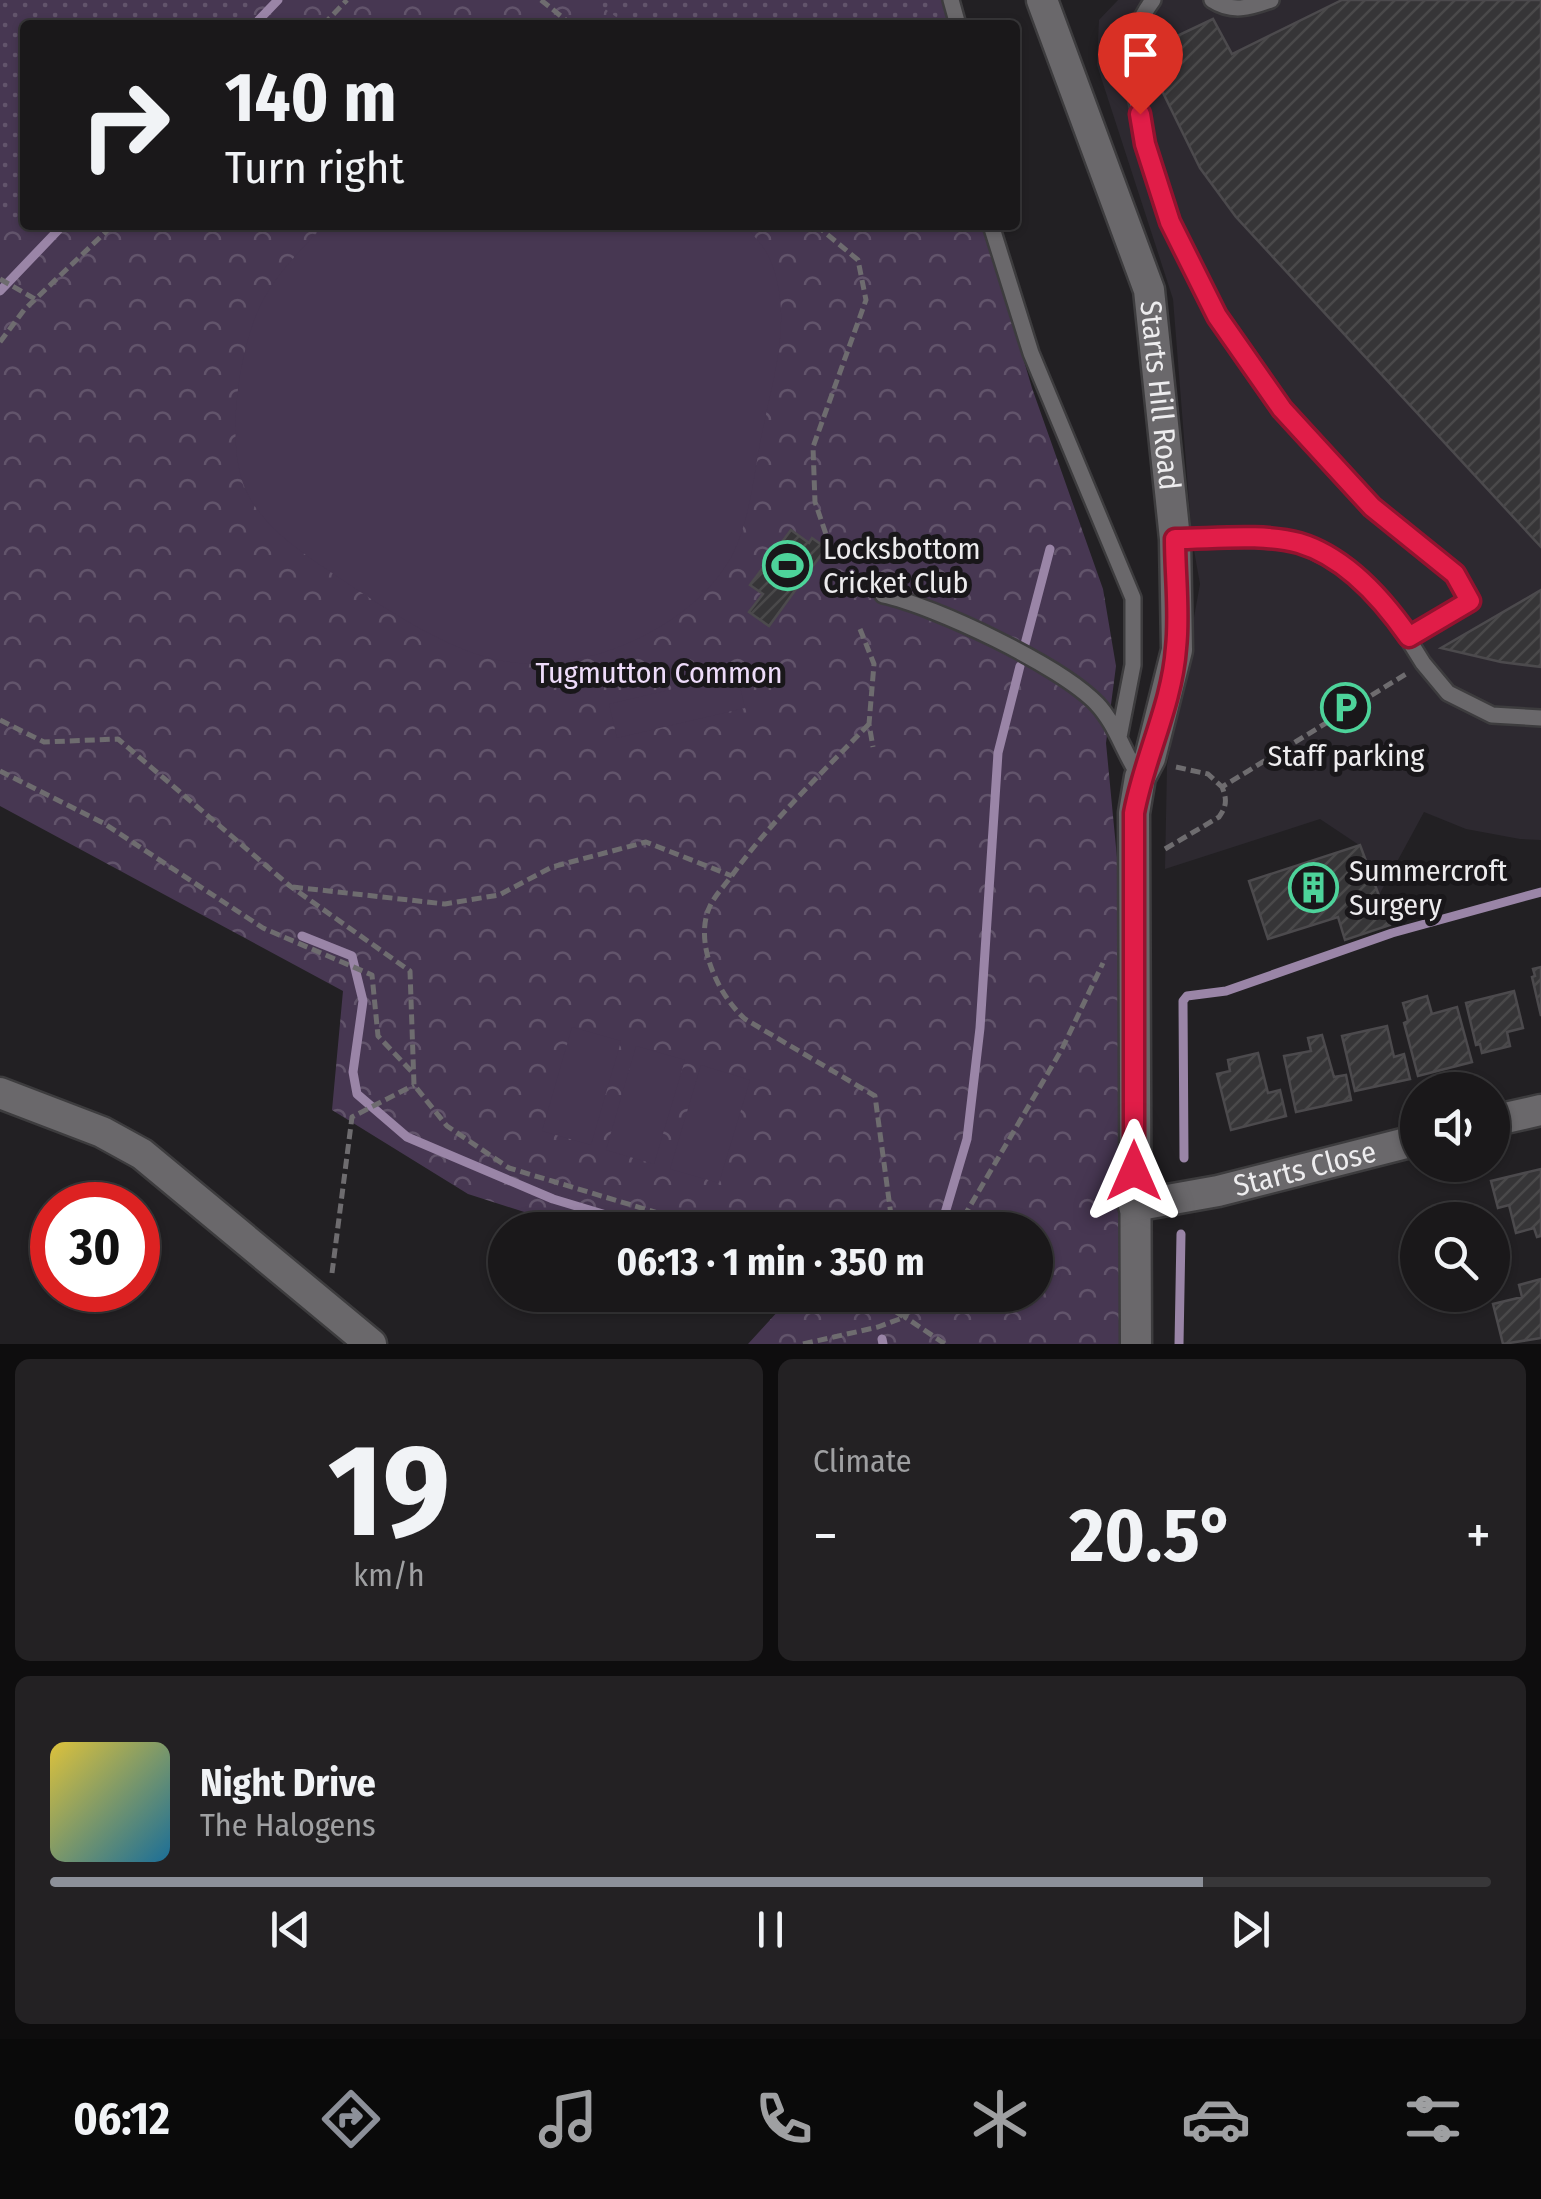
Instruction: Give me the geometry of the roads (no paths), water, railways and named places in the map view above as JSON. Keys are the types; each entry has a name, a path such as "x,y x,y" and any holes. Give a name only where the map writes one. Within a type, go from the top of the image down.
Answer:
{"street":[{"name":"Starts Hill Road","path":"1042,0 1149,290 1175,539 1176,650 1150,758 1154,774 1134,813 1136,1344"},
{"path":"0,1093 102,1132 142,1154 371,1344"},
{"path":"1510,1117 1541,1110"},
{"name":"Starts Close","path":"1134,1206 1185,1198 1400,1144"}],"lane":[{"path":"1154,0 1138,21 1129,54 1145,144 1170,222 1217,316 1282,409 1372,507 1455,574 1470,601 1409,637"},
{"path":"1212,0 1226,9 1250,8 1271,0"},
{"path":"993,230 1031,354 1133,598 1133,665 1119,738"},
{"path":"1175,539 1241,538 1298,543 1344,566 1387,605 1423,663 1448,692 1492,716 1541,718"},
{"path":"883,595 943,614 1060,676 1097,704 1119,738 1154,774"}],"waterway":[{"path":"259,20 278,0"},
{"path":"0,291 58,230"},
{"path":"1024,648 1050,549"},
{"path":"945,1212 967,1139 980,1028 998,753 1020,666"},
{"path":"1184,1158 1183,1001 1187,996 1226,991 1392,933 1541,892"},
{"path":"302,936 352,956 363,1001 353,1072 357,1094 407,1137 553,1199 596,1212"},
{"path":"1179,1344 1181,1234"},
{"path":"882,1339 883,1344"}],"place":[{"name":"Locksbottom Cricket Club","path":"788,566"},
{"name":"Staff parking","path":"1346,707"},
{"name":"Summercroft Surgery","path":"1314,888"}],"park label":[{"name":"Tugmutton Common","path":"659,673"}]}
